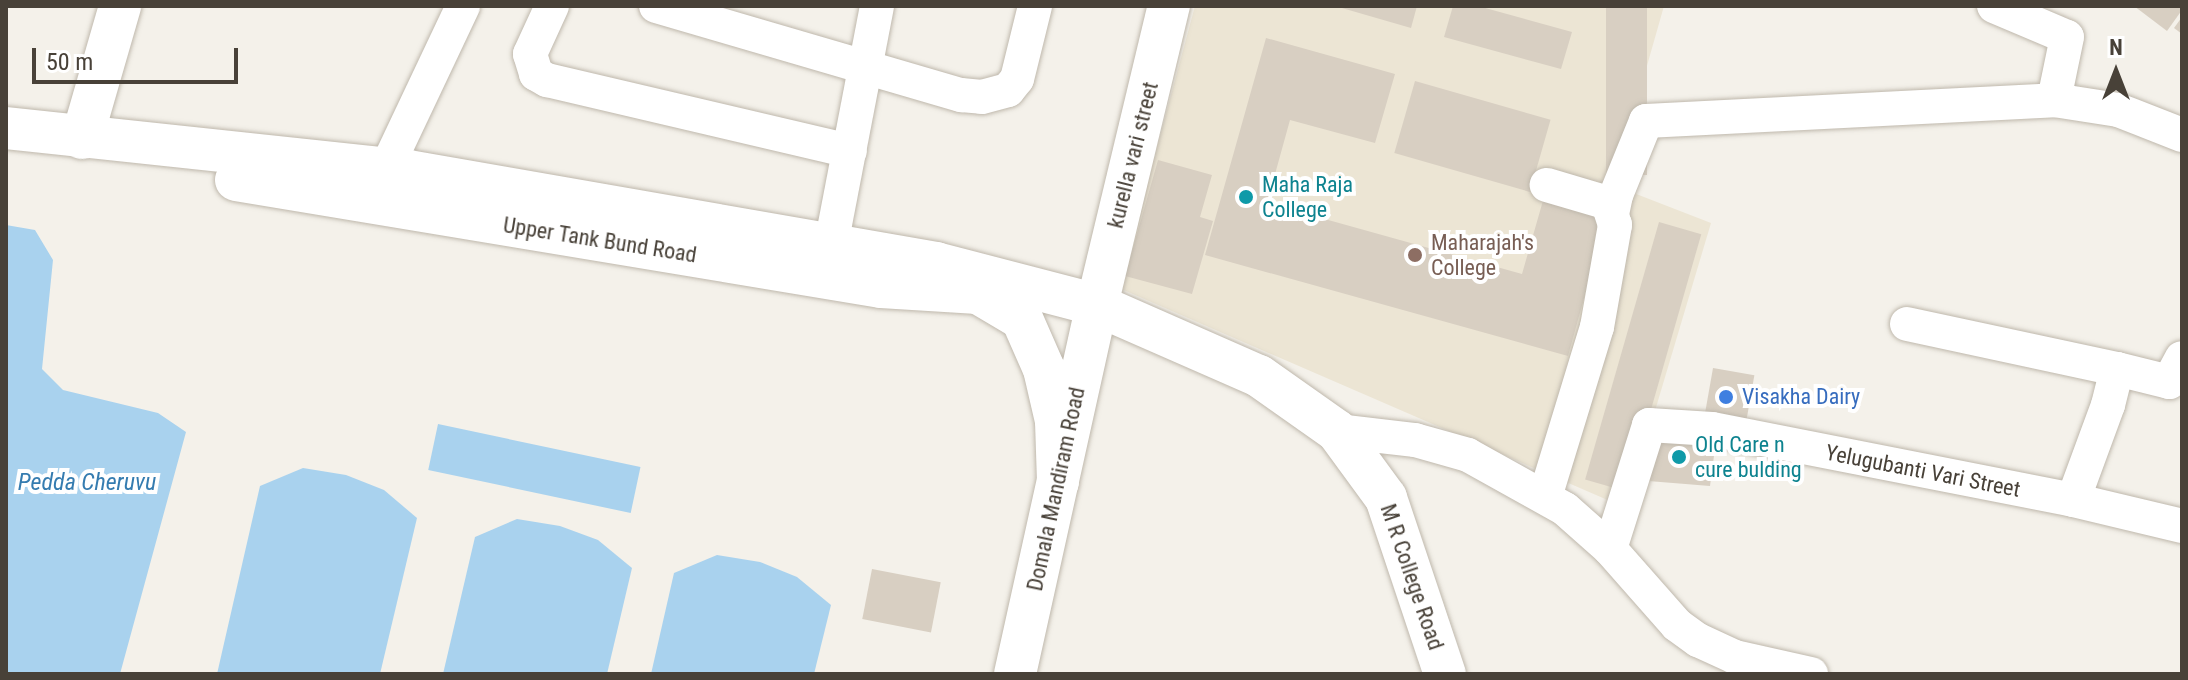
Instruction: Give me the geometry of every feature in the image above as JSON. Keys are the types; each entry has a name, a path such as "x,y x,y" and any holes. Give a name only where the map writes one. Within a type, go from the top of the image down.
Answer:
{"street":[{"path":"82,138 120,6"},
{"path":"386,169 463,6"},
{"path":"552,6 530,54 536,74 547,80 850,151"},
{"path":"656,6 961,95 995,97 1008,90 1017,79 1035,6"},
{"path":"831,245 877,6"},
{"name":"kurella vari street","path":"1097,305 1169,6"},
{"path":"1994,6 2069,21 2054,100"},
{"path":"1612,214 1616,195 1646,121 2054,100 2118,110 2182,135"},
{"name":"Upper Tank Bund Road","path":"6,128 386,169 936,263 1097,305"},
{"name":"Upper Tank Bund Road","path":"6,146 271,186 881,287 978,293 1022,319 1044,369 1056,421 1058,482"},
{"path":"1545,497 1597,327 1615,237 1608,203 1547,185"},
{"name":"M R College Road","path":"1097,305 1259,376 1337,431 1386,498 1445,674"},
{"name":"Domala Mandiram Road","path":"1015,674 1097,305"},
{"path":"1907,324 2169,382 2182,358"},
{"path":"2073,500 2108,405 2117,369"},
{"name":"Yelugubanti Vari Street","path":"1610,549 1649,425 1712,429 2073,500 2182,526"},
{"path":"1337,431 1415,440 1468,455 1565,509 1610,549 1677,625 1698,640 1735,657 1811,674"}],"shaded area":[{"name":"Maharajah's College","path":"1195,6 1664,6 1613,185 1711,223 1626,508 1119,288"}],"water":[{"name":"Pedda Cheruvu","path":"6,225 35,230 53,260 42,369 63,390 158,413 186,432 120,674 6,674"},
{"path":"438,424 640,467 631,513 428,470"},
{"path":"303,468 346,475 384,490 417,518 380,674 217,674 260,486"},
{"path":"517,519 560,526 598,540 632,568 607,674 443,674 475,537"},
{"path":"717,555 760,562 797,577 831,605 814,674 651,674 674,573"}],"building":[{"path":"1335,6 1417,6 1411,28"},
{"path":"1453,6 1478,6 1572,32 1561,69 1444,37"},
{"path":"1606,6 1647,6 1647,175 1606,175"},
{"path":"2134,6 2182,6 2182,10 2167,31"},
{"path":"2182,17 2182,34 2174,28"},
{"name":"Maha Raja College","path":"1266,38 1395,74 1375,143 1290,120 1267,203 1522,274 1546,190 1609,208 1568,356 1205,255"},
{"path":"1415,81 1551,120 1530,192 1394,153"},
{"path":"1158,160 1212,175 1200,217 1213,221 1192,294 1125,276"},
{"path":"1659,222 1701,234 1627,492 1585,480"},
{"name":"Visakha Dairy","path":"1713,368 1754,375 1745,427 1704,420"},
{"name":"Old Care n cure bulding","path":"1651,432 1717,433 1710,486 1636,480"},
{"path":"872,569 941,582 931,632 862,619"}],"place":[{"name":"Maha Raja College","path":"1246,197"},
{"name":"Maharajah's College","path":"1415,255"},
{"name":"Visakha Dairy","path":"1726,397"},
{"name":"Old Care n cure bulding","path":"1679,457"}]}
